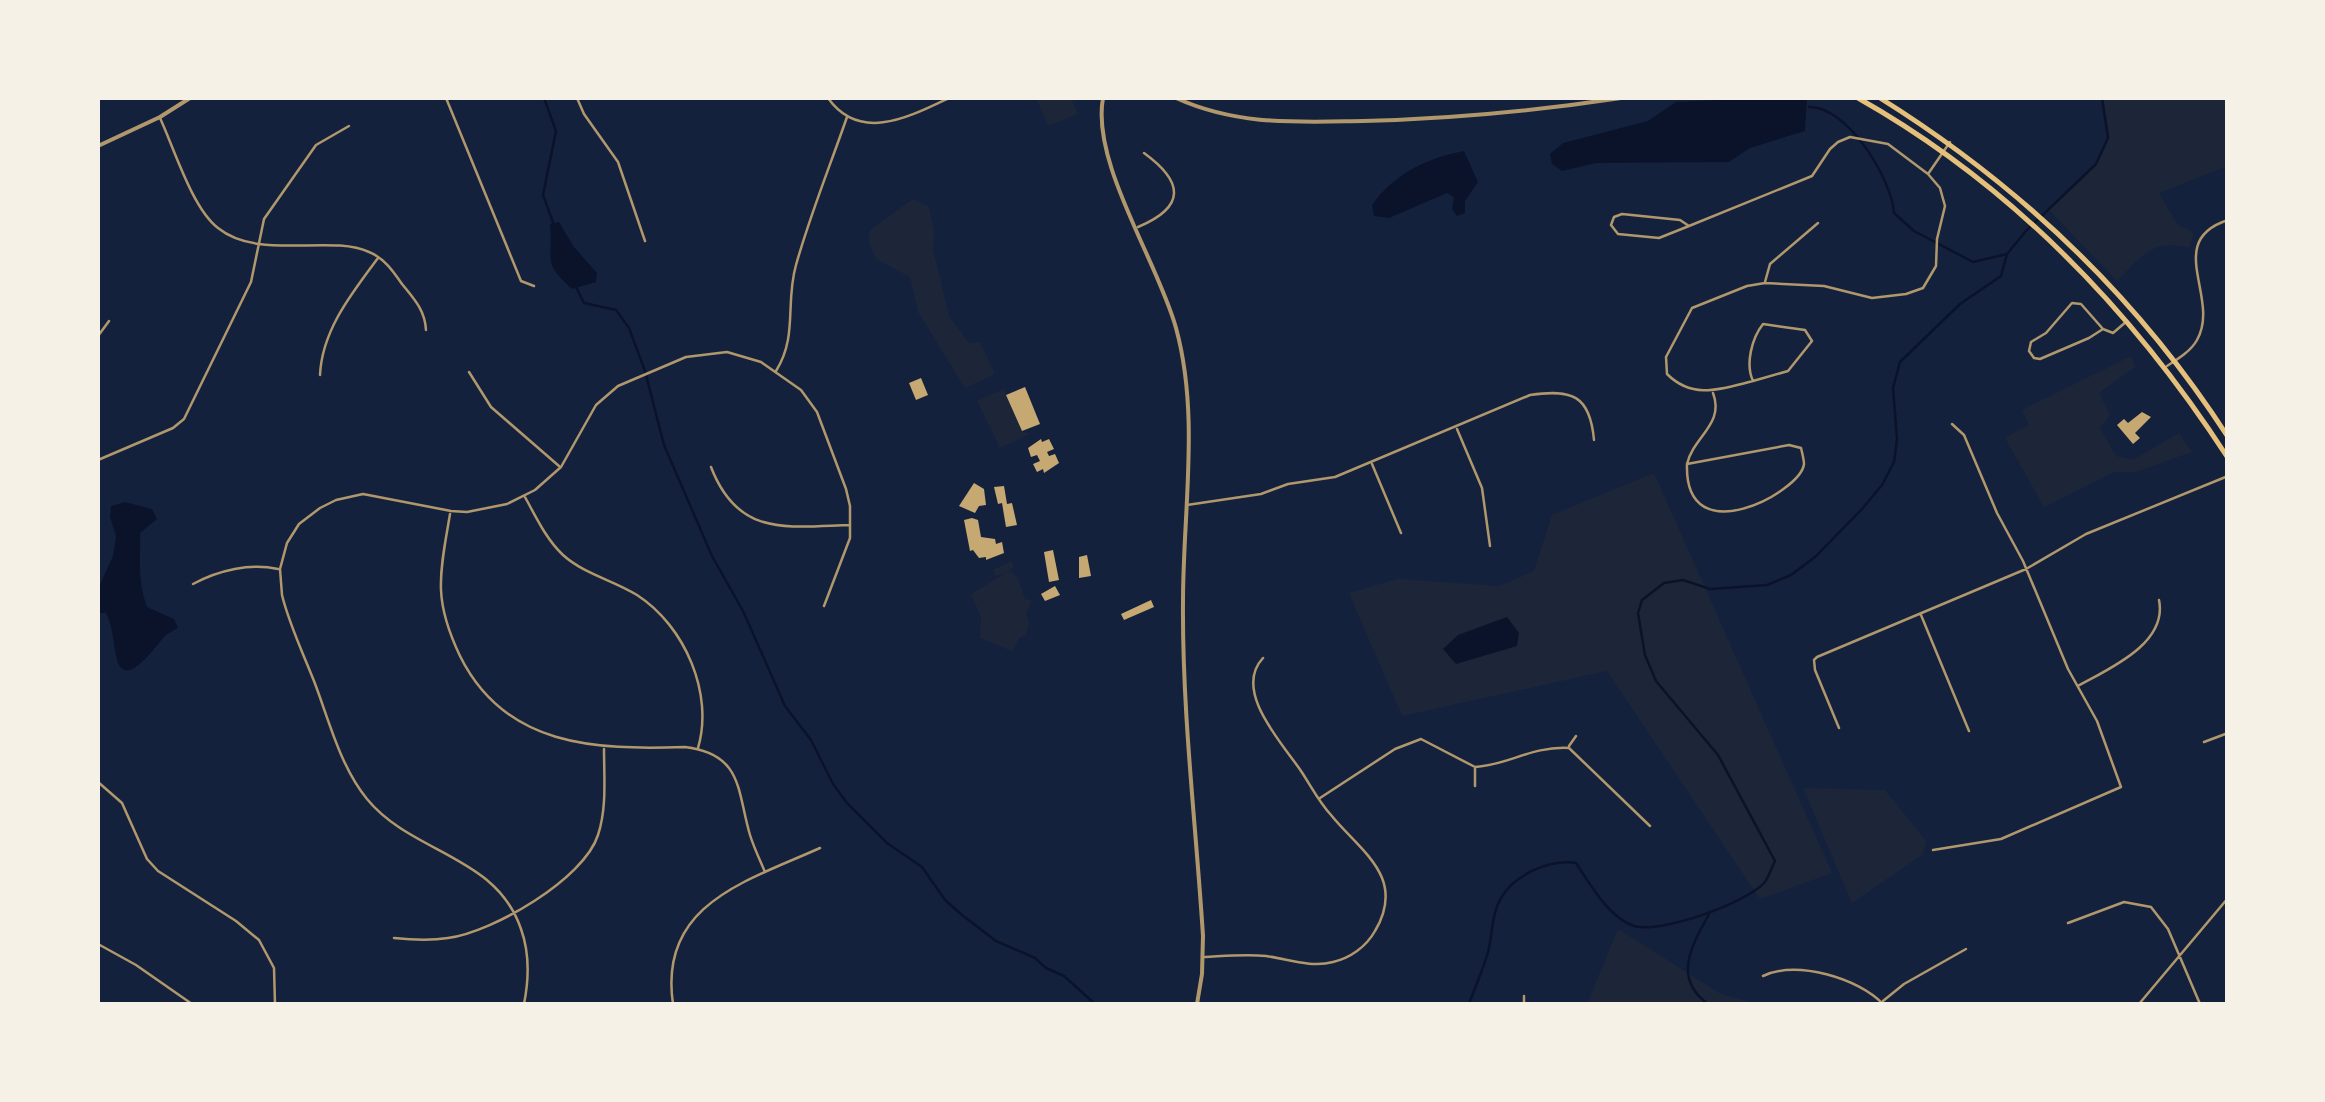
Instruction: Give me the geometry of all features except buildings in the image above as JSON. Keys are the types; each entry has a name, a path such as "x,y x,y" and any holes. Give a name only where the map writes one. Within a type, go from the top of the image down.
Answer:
{"highway":[{"path":"1858,98 1944,152 2042,231 2128,320 2166,367 2228,458"},
{"path":"1880,98 1950,142 2053,226 2115,288 2175,360 2228,436"}],"street":[{"path":"98,146 190,98"},
{"path":"446,98 522,281 534,286"},
{"path":"577,98 618,162 645,241"},
{"path":"828,98 847,117 866,124 887,124 949,98"},
{"path":"1103,98 1105,143 1170,308 1188,394 1184,640 1204,958 1197,1004"},
{"path":"1176,98 1223,116 1272,123 1458,118 1621,98"},
{"path":"1555,98 1557,107"},
{"path":"160,117 208,218 229,235 298,248 354,247 379,257 425,314 426,330"},
{"path":"776,371 790,342 796,265 847,117"},
{"path":"98,460 184,420 251,282 264,219 309,153 324,139 349,126"},
{"path":"1689,226 1680,220 1622,214 1614,218 1612,225 1618,234 1652,238 1689,226 1812,176 1830,149 1850,137 1888,144 1940,188 1945,206 1936,266 1923,288 1872,298 1824,286 1765,283 1692,308 1665,365 1667,374 1684,388 1712,392 1788,372 1812,341 1805,330 1762,324 1754,336 1748,366 1753,381"},
{"path":"1928,174 1950,142"},
{"path":"1137,228 1165,215 1173,198 1171,183 1161,166 1144,153"},
{"path":"2166,367 2195,344 2203,324 2196,246 2210,228 2228,220"},
{"path":"1765,283 1770,264 1818,222"},
{"path":"320,375 320,363 337,317 379,257"},
{"path":"2103,329 2040,359 2029,352 2031,342 2046,333 2072,302 2081,304 2103,329 2113,333 2128,320"},
{"path":"98,336 109,321"},
{"path":"524,1004 528,960 514,912 481,872 397,826 376,809 346,767 284,604 280,569 283,554 299,524 336,500 374,495 450,511 488,509 524,496 560,467 596,405 626,382 686,357 710,352 745,356 776,371 801,390 816,412 846,488 851,524 846,553 824,606"},
{"path":"469,372 490,407 560,467"},
{"path":"1186,506 1335,478 1530,395 1559,391 1579,400 1592,416 1594,440"},
{"path":"1687,464 1790,444 1800,448 1805,462 1800,474 1765,501 1716,514 1703,508 1692,495 1687,464 1692,449 1715,417 1717,408 1712,392"},
{"path":"1933,850 2001,838 2121,788 2096,721 2076,686 2026,569 1997,514 1964,436 1952,424"},
{"path":"1456,428 1482,488 1490,546"},
{"path":"1372,463 1401,532"},
{"path":"710,467 727,500 756,521 783,527 851,524"},
{"path":"1839,728 1814,660 1820,654 2026,569 2086,534 2228,476"},
{"path":"524,496 564,556 586,571 640,596 672,628 703,696 705,720 698,748"},
{"path":"450,511 441,572 442,603 451,638 473,680 494,704 521,723 567,740 604,748 698,748 720,759 736,777 750,835 766,872"},
{"path":"193,584 243,568 280,569"},
{"path":"2076,686 2141,646 2160,614 2159,600"},
{"path":"1920,614 1969,732"},
{"path":"1204,958 1251,955 1325,964 1352,955 1372,937 1384,905 1380,873 1369,854 1334,820 1273,735 1262,713 1254,677 1263,658"},
{"path":"2204,742 2228,732"},
{"path":"1568,748 1576,736"},
{"path":"1319,799 1395,749 1421,739 1475,767 1535,749 1568,748 1650,826"},
{"path":"394,938 450,938 514,912 566,880 591,852 602,819 604,748"},
{"path":"1475,767 1475,786"},
{"path":"98,782 122,803 147,858 158,871 236,921 258,940 274,968 275,1004"},
{"path":"674,1004 672,970 676,950 689,924 717,896 820,848"},
{"path":"2139,1004 2228,898"},
{"path":"2068,922 2116,904 2142,903 2160,916 2200,1004"},
{"path":"98,944 192,1004"},
{"path":"1762,976 1778,970 1832,976 1857,984 1882,1004 1904,984 1966,948"},
{"path":"1524,996 1524,1004"}],"shaded area":[{"path":"1036,98 1071,98 1078,114 1048,126"},
{"path":"1807,98 1805,131 1750,148 1729,162 1596,163 1562,171 1552,164 1550,154 1563,143 1648,121 1676,102"},
{"path":"2102,98 2227,98 2227,166 2159,193 2177,224 2194,233 2189,248 2156,247 2117,281 2048,209 2084,177 2105,148 2108,128"},
{"path":"1464,151 1478,182 1465,201 1465,213 1457,216 1452,209 1454,197 1447,193 1389,218 1374,216 1372,205 1401,176 1437,158"},
{"path":"913,199 929,207 933,250 949,316 969,343 980,342 995,374 965,388 918,312 910,277 876,259 869,242 870,230"},
{"path":"559,222 597,273 596,282 572,289 556,273 551,261 550,224"},
{"path":"2131,356 2135,367 2099,393 2110,415 2100,428 2116,456 2133,460 2179,433 2192,452 2136,472 2114,472 2044,507 2005,438 2029,425 2022,410"},
{"path":"1004,389 1021,431 1030,434 1000,448 977,401"},
{"path":"1654,473 1832,873 1760,899 1607,671 1402,716 1349,593 1397,579 1499,586 1534,571 1552,515"},
{"path":"125,502 152,509 157,519 140,533 142,588 147,607 174,619 178,628 164,637 142,662 127,670 117,660 106,613 98,613 98,589 113,556 116,536 111,506"},
{"path":"1011,561 1014,567 1009,570 1018,579 1025,599 1032,601 1026,613 1026,635 1019,638 1012,651 980,638 981,617 971,594 1007,572 996,576 993,570"},
{"path":"1507,617 1519,633 1517,646 1456,664 1443,649 1458,635"},
{"path":"1803,788 1885,790 1926,841 1923,854 1852,903"},
{"path":"1618,929 1721,994 1758,1004 1587,1004"}],"waterway":[{"path":"544,98 556,131 543,195 554,225"},
{"path":"1469,1004 1488,952 1498,904 1507,889 1534,870 1555,863 1576,863 1616,915 1634,926 1646,927 1682,921 1722,907 1765,882 1775,861 1718,755 1656,681 1645,655 1638,613 1642,600 1664,583 1683,580 1710,589 1767,585 1791,575 1815,557 1862,509 1882,485 1894,462 1897,439 1893,388 1900,362 1960,304 2001,276 2007,254 2026,231 2096,164 2108,138 2102,98"},
{"path":"1809,107 1838,118 1852,131 1876,164 1894,213 1914,231 1973,262 2007,254"},
{"path":"575,285 584,303 616,310 629,328 645,371 664,445 712,556 743,611 785,706 811,740 833,784 887,843 922,867 945,900 962,915 996,941 1064,976 1095,1004"},
{"path":"1708,1004 1697,994 1688,972 1692,949 1709,914"}]}
